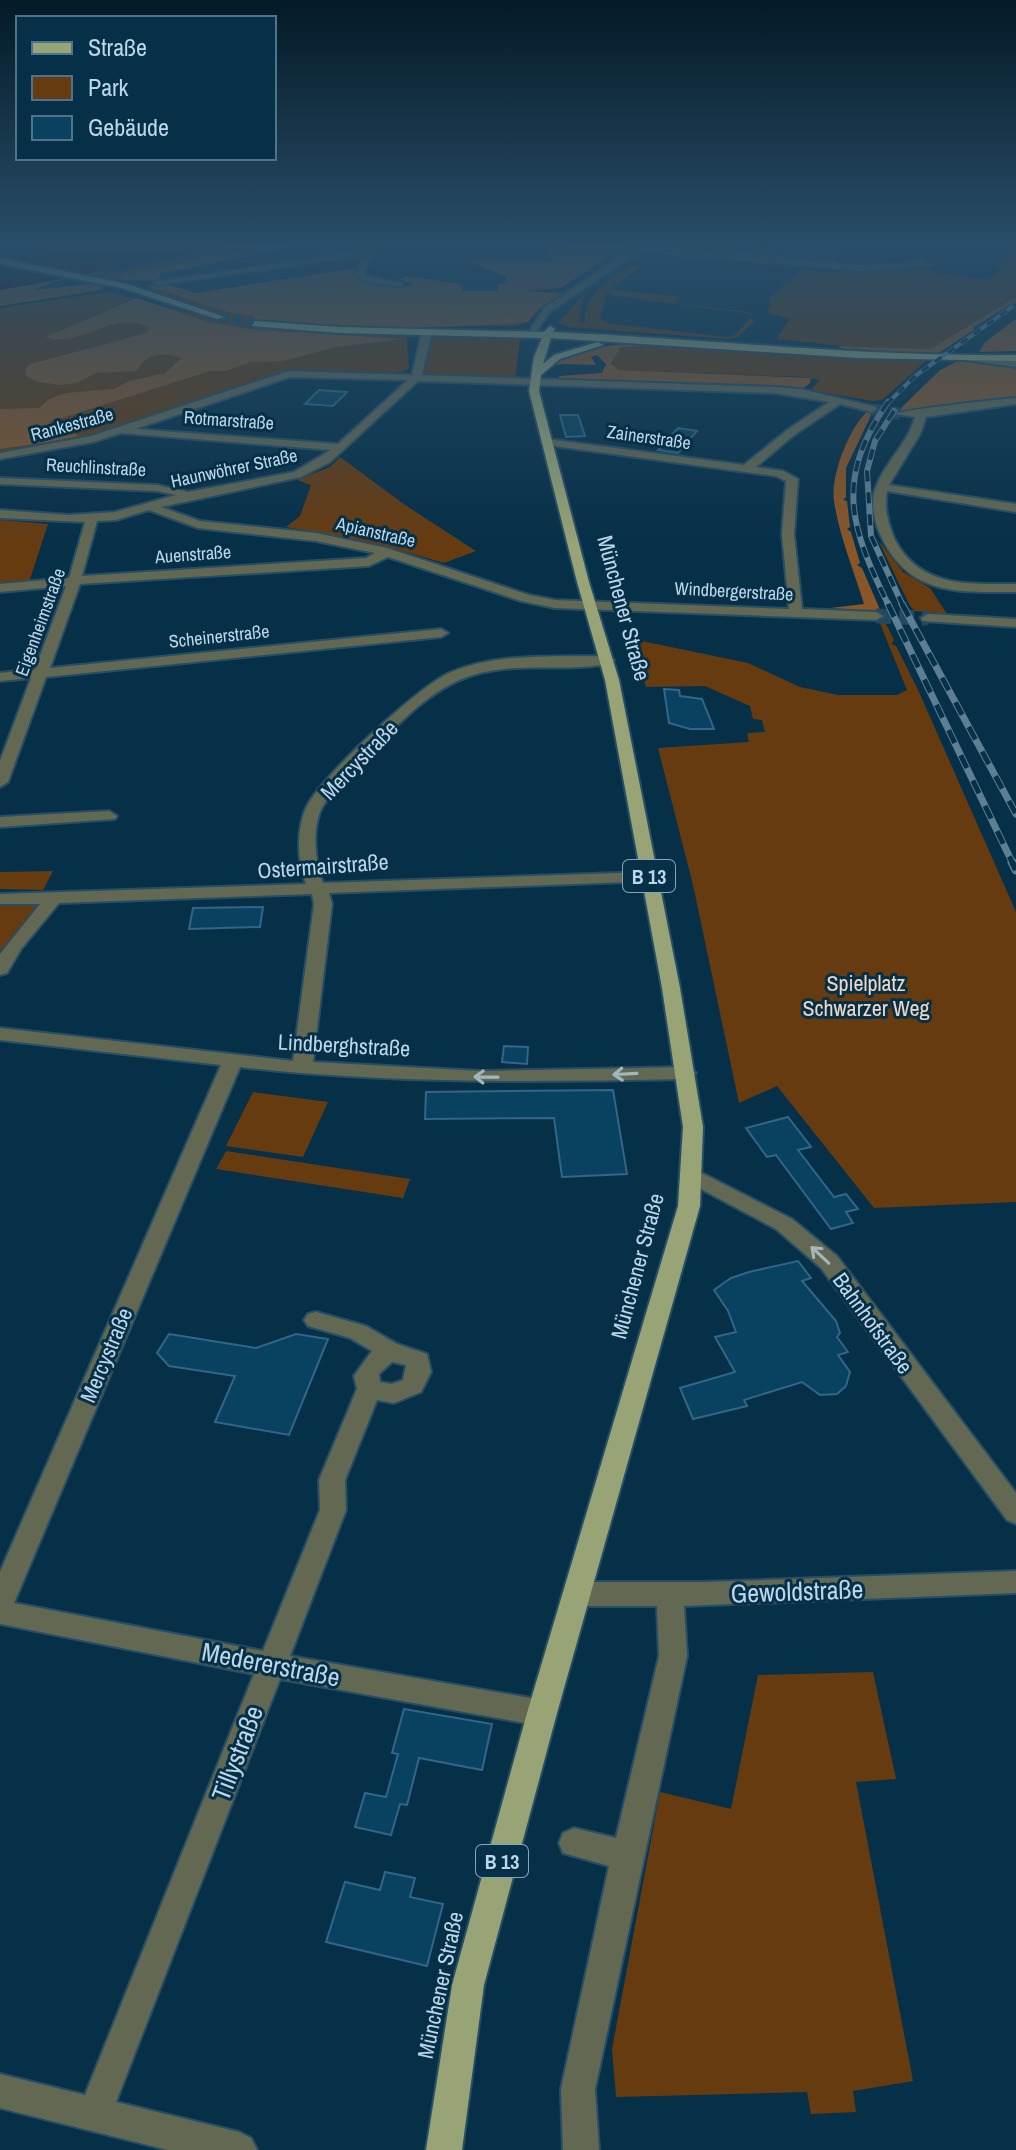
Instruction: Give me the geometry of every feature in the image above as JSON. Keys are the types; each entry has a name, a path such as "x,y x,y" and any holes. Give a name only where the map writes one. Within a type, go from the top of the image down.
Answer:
{"main road":[{"name":"Münchener Straße","path":"444,2150 468,1985 542,1713 689,1206 692,1175 693,1127 686,1073 607,660 547,442 530,345"},
{"name":"Münchener Straße","path":"534,382 544,345"},
{"path":"534,382 550,360 599,345"},
{"path":"738,345 963,358"},
{"path":"760,345 842,352"}],"street":[{"path":"412,377 414,345"},
{"path":"963,358 1014,360"},
{"name":"Rankestraße","path":"0,456 68,446 289,374 775,390 872,409"},
{"name":"Haunwöhrer Straße","path":"0,514 92,518 126,514 190,495 297,475 326,460 412,377"},
{"path":"746,469 790,433 838,401"},
{"path":"900,414 921,415 960,406 1016,401"},
{"path":"921,415 917,431 881,487 881,521 896,555 928,582 959,587 1016,588"},
{"name":"Rotmarstraße","path":"115,431 340,447"},
{"name":"Zainerstraße","path":"547,442 779,473 792,479 788,534 796,612"},
{"name":"Reuchlinstraße","path":"0,481 157,488 190,495"},
{"path":"881,487 1016,508"},
{"name":"Apianstraße","path":"150,507 198,524 316,537 387,552 540,602 591,605"},
{"name":"Eigenheimstraße","path":"0,782 75,580 92,518"},
{"name":"Auenstraße","path":"0,588 75,580 369,562 387,552"},
{"name":"Windbergerstraße","path":"591,605 876,616"},
{"path":"928,618 1016,623"},
{"name":"Scheinerstraße","path":"0,677 441,633"},
{"name":"Mercystraße","path":"302,1068 323,904 312,878 311,813 332,786 425,693 457,675 487,668 607,660"},
{"path":"0,822 109,816"},
{"name":"Ostermairstraße","path":"0,899 245,894 462,880 649,877"},
{"path":"0,969 13,947 53,899"},
{"name":"Lindberghstraße","path":"0,1034 302,1068 482,1077 686,1073"},
{"name":"Mercystraße","path":"0,1604 232,1062"},
{"name":"Bahnhofstraße","path":"692,1175 784,1224 829,1262 1016,1513"},
{"path":"316,1320 358,1332 390,1351 408,1354 418,1360 419,1372 412,1386 394,1394 369,1389"},
{"name":"Tillystraße","path":"94,2115 333,1510 332,1480 369,1389 366,1376 371,1365 390,1351"},
{"name":"Gewoldstraße","path":"577,1594 669,1595 1016,1582"},
{"path":"581,2150 578,2089 673,1656 674,1629 669,1595"},
{"name":"Medererstraße","path":"0,1612 271,1665 542,1713"},
{"path":"574,1843 627,1855"},
{"path":"0,2091 239,2150"}],"green space":[{"path":"0,345 407,345 409,368 400,372 282,372 91,438 0,454"},
{"path":"430,345 519,345 515,379 424,372"},
{"path":"837,345 936,345 930,349"},
{"path":"621,347 927,360 882,400 873,401 815,391 811,389 820,380 805,377 618,370 611,365"},
{"path":"340,457 405,505 476,551 444,563 386,546 286,527 300,516 311,485 297,480 330,467"},
{"path":"0,520 48,524 29,582 0,585"},
{"path":"878,540 903,572 930,588 947,614 915,611 910,606"},
{"name":"Spielplatz Schwarzer Weg","path":"879,621 885,622 894,640 891,644 896,646 919,692 1016,912 1016,1202 874,1208 777,1086 739,1103 693,885 658,748 749,742 747,733 765,732 762,720 753,719 750,706 705,686 646,687 632,639 748,663 800,687 838,695 897,695 907,690"},
{"path":"53,871 43,890 0,889 0,872"},
{"path":"0,904 41,904 0,957"},
{"path":"253,1092 328,1102 303,1157 226,1146"},
{"path":"226,1151 410,1179 403,1198 216,1169"},
{"path":"873,1672 896,1779 856,1782 913,2081 853,2091 856,2112 811,2114 807,2092 616,2097 612,2049 660,1792 731,1809 758,1675"}],"shaded area":[{"path":"100,345 350,345 284,361 251,362 225,371 210,371 49,422 79,436 74,438 0,449 0,409 39,408 49,399 66,393 114,389 129,381 165,373 182,358 157,355 143,362 136,371 96,373 77,383 60,385 38,382 26,376 25,370 30,364"},
{"path":"675,345 920,360 648,346 621,347 611,364 619,370 811,378 803,388 777,389 560,380 559,376 602,373 606,364 597,355 591,357 596,365 550,366 580,352 602,347"},
{"path":"936,345 950,345 937,354 843,349 837,346 930,349"},
{"path":"983,345 1016,345 1016,351 979,352"},
{"path":"958,361 1016,366 1016,398 898,411 940,370"},
{"path":"869,410 873,411 846,468 846,497 843,500 847,501 850,527 847,529 851,532 860,563 857,565 862,568 881,612 830,608 864,604 839,527 834,491 838,465 849,439"}],"building":[{"path":"319,390 347,392 333,406 305,404"},
{"path":"560,415 578,415 585,436 566,437"},
{"path":"678,428 697,431 678,453 658,450"},
{"path":"664,689 679,690 680,696 702,699 714,729 690,729 669,723"},
{"path":"263,907 260,927 189,929 193,908"},
{"path":"504,1046 528,1047 527,1064 502,1062"},
{"path":"613,1090 627,1174 562,1177 554,1118 425,1119 426,1092"},
{"path":"788,1117 811,1147 798,1150 834,1197 846,1194 858,1209 846,1212 853,1223 831,1229 776,1155 767,1157 746,1128"},
{"path":"798,1261 811,1278 802,1281 836,1321 840,1333 837,1337 848,1352 838,1355 850,1372 846,1386 837,1394 820,1395 802,1382 744,1400 747,1406 693,1419 680,1388 735,1372 715,1337 736,1332 728,1311 714,1290 731,1278"},
{"path":"169,1334 256,1348 296,1334 328,1339 289,1435 215,1422 235,1376 169,1366 157,1353"},
{"path":"404,1709 492,1724 482,1770 419,1758 407,1805 400,1804 391,1835 355,1827 365,1793 386,1797 398,1754 392,1753"},
{"path":"385,1872 415,1878 410,1897 443,1904 427,1966 326,1942 345,1882 380,1890"}],"tunnel":[{"path":"872,409 900,414"},
{"path":"876,616 928,618"}],"railway":[{"path":"887,404 915,376 958,345"},
{"path":"888,402 860,456 854,480 854,504 865,552 889,606"},
{"path":"894,411 875,441 867,471 871,536 903,605"},
{"path":"888,604 1013,864"},
{"path":"903,605 1016,814"},
{"path":"1013,864 1016,870"}]}
